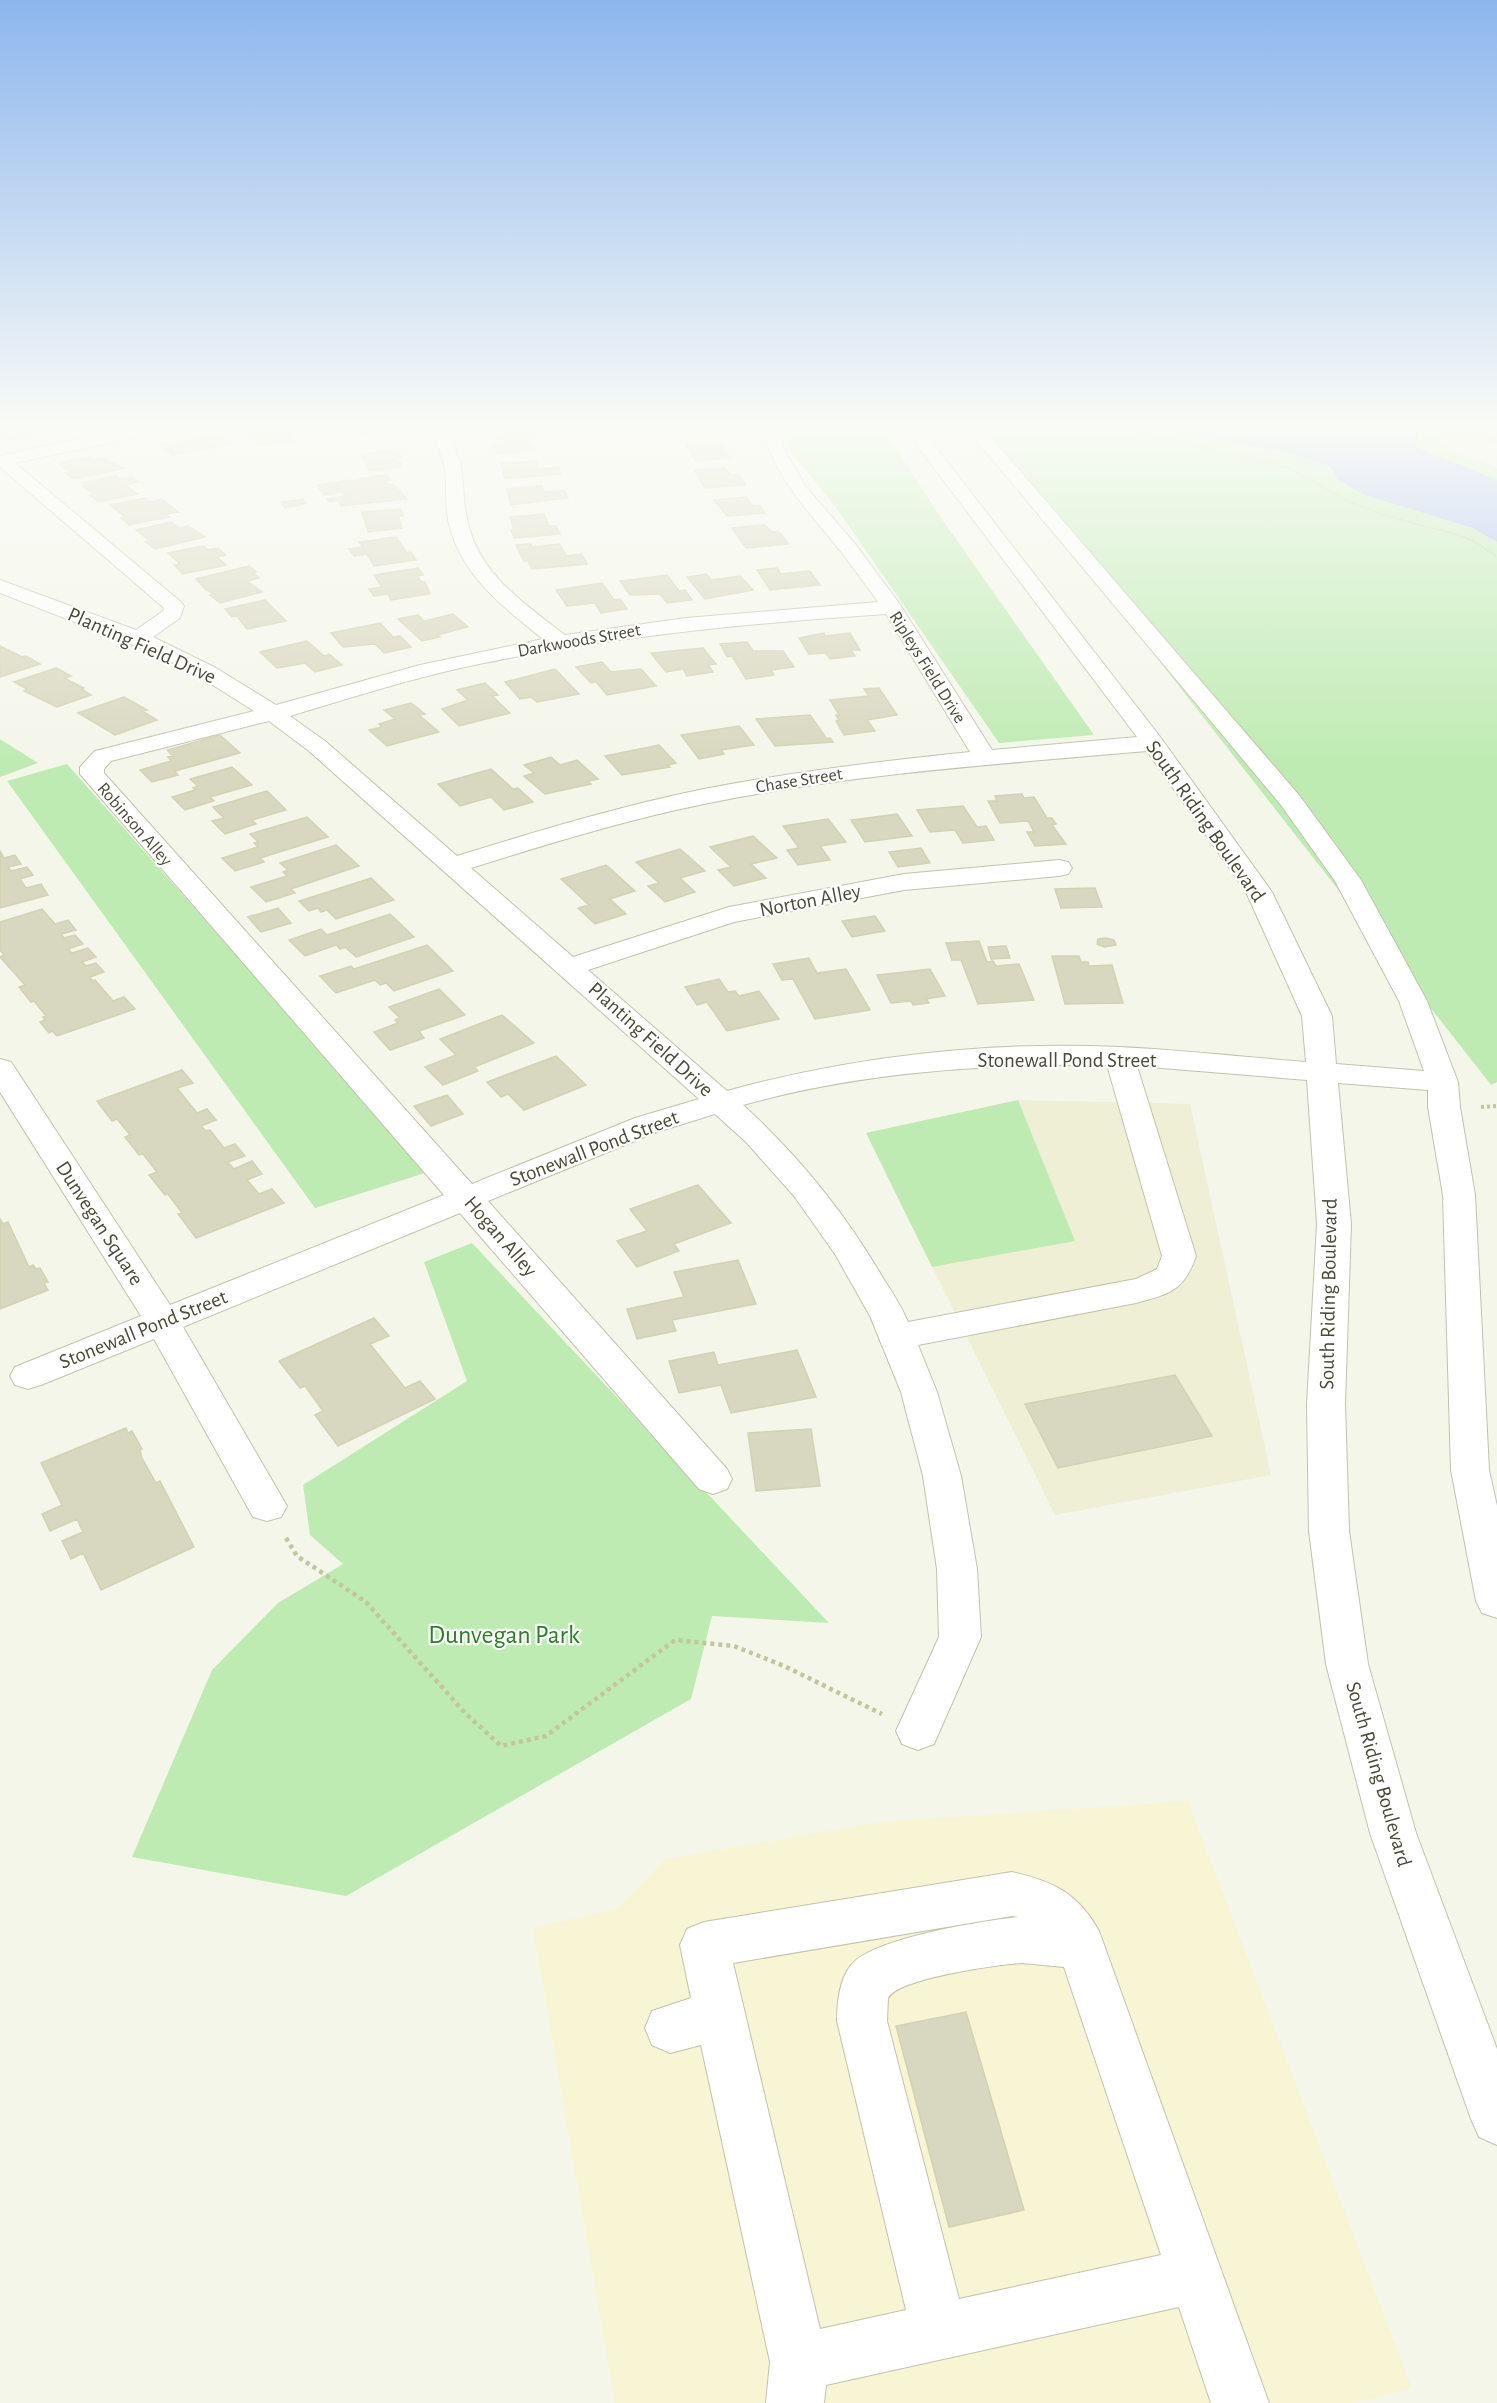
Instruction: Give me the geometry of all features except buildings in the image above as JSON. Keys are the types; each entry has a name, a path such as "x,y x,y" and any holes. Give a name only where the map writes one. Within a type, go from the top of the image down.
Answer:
{"street":[{"path":"95,540 174,606 172,614 138,638"},
{"path":"464,540 472,559 494,588 561,642"},
{"name":"Ripleys Field Drive","path":"841,540 891,607 986,759"},
{"name":"South Riding Boulevard","path":"998,540 1153,743 1259,892 1317,1016 1334,1224 1326,1404 1329,1531 1347,1664 1393,1833 1497,2119"},
{"path":"1070,540 1290,800 1347,880 1413,1001 1443,1082 1444,1107 1459,1196 1470,1470 1497,1600"},
{"name":"Planting Field Drive","path":"0,586 138,638 213,675 273,713 317,746 721,1102 757,1135 806,1189 849,1249 888,1316 919,1392 942,1476 957,1569 960,1637 918,1731"},
{"name":"Darkwoods Street","path":"273,713 401,676 561,642 663,626 745,617 891,607"},
{"name":"Robinson Alley","path":"273,713 103,756 92,766 92,774 286,996"},
{"name":"Chase Street","path":"454,866 600,821 736,790 875,769 1153,743"},
{"name":"Norton Alley","path":"569,967 729,915 904,882 1059,868"},
{"name":"Hogan Alley","path":"286,996 467,1197 713,1479"},
{"name":"Stonewall Pond Street","path":"28,1376 646,1125 721,1102 799,1082 857,1071 946,1060 1005,1056 1119,1056 1443,1082"},
{"path":"896,1337 1136,1291 1161,1284 1174,1273 1179,1256 1119,1056"},
{"name":"Dunvegan Square","path":"0,1068 162,1321 267,1506"},
{"path":"1196,2275 939,2332 797,2382 704,1944 1012,1894 1030,1897 1051,1906 1064,1917 1082,1947 1196,2275 1240,2403"},
{"path":"939,2332 862,2021 864,1990 872,1977 889,1967 998,1942 1024,1940 1082,1947"},
{"path":"670,2028 720,2016"}],"path":[{"path":"1471,540 1497,557"},
{"path":"267,1506 297,1556 366,1602 465,1713 501,1746 546,1736 675,1640 734,1646 784,1666 918,1731"}],"shaded area":[{"path":"1018,1100 1190,1104 1271,1475 1055,1515 866,1133"},
{"path":"1188,1801 1412,2388 1355,2403 615,2403 533,1928 617,1909 665,1859 881,1822"}],"green space":[{"path":"859,540 957,540 1094,735 999,743"},
{"path":"1065,540 1497,540 1497,1082 1491,1085"},
{"path":"0,739 38,763 0,777"},
{"path":"67,764 428,1172 315,1208 7,781"},
{"path":"1018,1100 1075,1241 932,1267 866,1133"},
{"name":"Dunvegan Park","path":"472,1243 829,1623 712,1616 691,1699 346,1896 132,1857 212,1670 278,1603 343,1564 310,1535 303,1485 467,1381 424,1262"}]}
